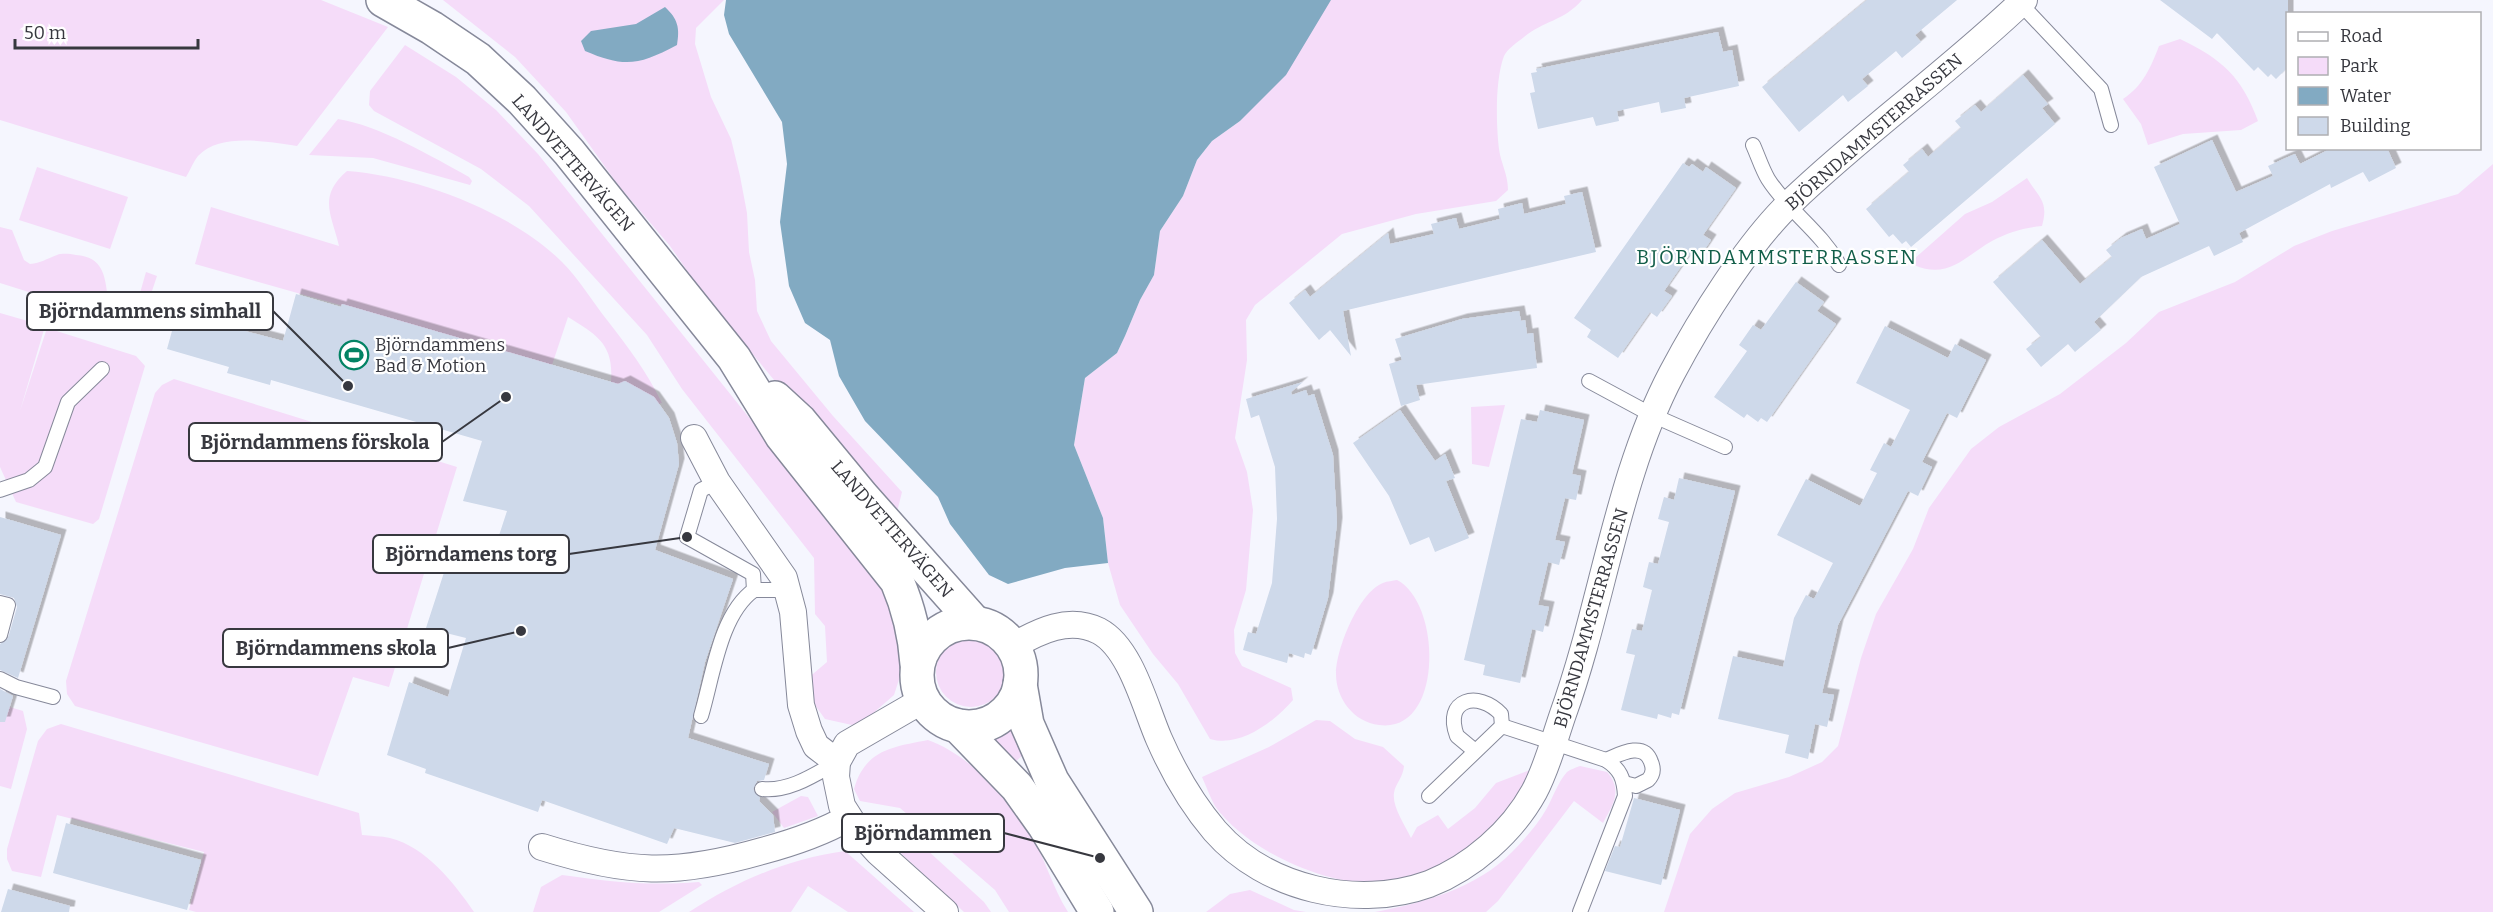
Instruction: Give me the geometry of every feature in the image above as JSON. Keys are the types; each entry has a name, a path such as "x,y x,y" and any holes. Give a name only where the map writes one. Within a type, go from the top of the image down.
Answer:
{"street":[{"name":"LANDVETTERVÄGEN","path":"383,0 432,28 477,59 522,100 569,152 734,358 782,436 897,581 909,609 918,664"},
{"name":"BJÖRNDAMMSTERRASSEN","path":"1013,646 1045,629 1061,625 1081,625 1108,638 1129,666 1168,759 1196,807 1217,834 1239,852 1291,882 1332,894 1367,896 1429,884 1478,856 1514,823 1530,799 1554,742 1574,686 1633,471 1652,415 1697,329 1753,246 1788,204 2021,1"},
{"name":"LANDVETTERVÄGEN","path":"734,358 800,421 862,496 975,622"},
{"path":"694,438 717,482 777,566 788,590 793,612 801,705 808,731 816,746 837,762"},
{"path":"1020,684 1015,700 998,719 974,727 958,726 937,717 923,700 917,682 918,664 927,643 938,632 952,625 975,622 994,628 1013,646 1020,664 1020,684 1027,724 1052,781 1136,912"},
{"path":"923,700 847,744 837,762 839,796 848,818 878,852 945,912"},
{"path":"958,726 1017,787 1044,825 1097,912"},
{"path":"542,847 618,866 671,870 735,860 806,838 848,818"}],"lane":[{"path":"2021,1 2101,89 2111,125"},
{"path":"1753,145 1768,178 1788,204 1828,244 1839,265"},
{"path":"0,490 29,480 45,467 68,402 102,369"},
{"path":"1589,381 1652,415 1725,447"},
{"path":"717,482 701,490 687,537 753,574 754,590"},
{"path":"701,716 731,614 742,598 754,590 788,590"},
{"path":"0,603 8,605 0,635"},
{"path":"0,679 16,687 53,697"},
{"path":"1475,752 1457,736 1453,715 1457,708 1474,699 1485,702 1501,714 1502,726"},
{"path":"1502,726 1606,760 1620,772 1625,796 1620,814 1580,912"},
{"path":"1430,796 1502,726"},
{"path":"1606,760 1636,750 1644,752 1650,758 1653,770 1648,780 1636,786 1624,783"},
{"path":"762,789 776,791 837,762"}],"green space":[{"path":"0,0 321,0 388,27 297,146 245,140 219,144 198,156 186,177 0,120"},
{"path":"443,0 724,0 696,28 695,44 711,97 731,139 740,176 747,213 749,252 755,280 757,311 771,341 833,416 902,492 896,516 892,522 706,298 670,246 618,185 566,112 515,57"},
{"path":"1331,0 1582,0 1561,17 1531,32 1505,53 1498,89 1497,127 1499,149 1508,190 1496,201 1416,214 1342,234 1255,305 1246,320 1247,360 1235,438 1247,472 1253,510 1246,590 1234,630 1235,653 1242,666 1291,688 1293,700 1276,717 1256,731 1233,740 1221,741 1210,739 1178,684 1153,654 1120,605 1108,563 1103,518 1074,445 1085,378 1117,353 1140,300 1154,275 1160,231 1183,196 1197,160 1212,141 1240,121"},
{"path":"2180,39 2208,54 2229,71 2245,92 2258,121 2241,130 2183,134 2148,145 2141,124 2123,99 2141,82 2159,46"},
{"path":"405,45 456,77 496,110 538,154 892,596 905,661 894,695 863,722 852,725 825,719 812,701 807,679 827,662 825,626 815,614 814,558 682,389 647,335 529,206 481,169 374,111 369,105 370,91"},
{"path":"338,119 354,122 388,135 439,160 472,181 470,185 373,158 309,155"},
{"path":"2493,164 2493,912 1664,912 1690,834 1712,809 1735,793 1789,777 1822,762 1838,746 1861,658 1876,614 1913,549 1929,508 1971,449 1999,427 2060,394 2126,343 2159,312 2235,282 2294,246 2332,231 2458,194"},
{"path":"37,167 128,197 110,249 19,220"},
{"path":"347,171 403,180 433,189 490,213 517,227 541,244 562,262 580,283 637,360 662,403 653,405 611,382 610,358 606,349 595,335 568,317 552,365 195,264 211,207 339,246 329,207 329,198 338,180"},
{"path":"2027,178 2042,200 2044,218 2042,226 2004,235 1947,268 1926,269 1914,265 1914,259 1965,214 1992,202"},
{"path":"0,227 12,230 24,260 30,264 61,254 85,256 92,259 104,275 108,299 136,307 146,272 157,276 140,327 0,283"},
{"path":"0,313 45,326 20,411 47,328 136,356 145,366 99,519 93,524 16,502 0,467"},
{"path":"174,379 457,467 389,687 353,677 318,776 75,706 67,694 66,681 155,393 162,385"},
{"path":"1505,405 1489,467 1472,464 1471,407"},
{"path":"1397,580 1412,593 1422,614 1428,638 1429,665 1425,689 1416,709 1400,722 1379,725 1362,719 1348,708 1339,692 1337,663 1350,622 1358,609 1374,588 1388,581"},
{"path":"971,637 984,640 996,647 1003,659 1006,672 1003,685 996,697 984,704 971,707 958,704 946,697 939,685 936,672 939,659 946,647 958,640"},
{"path":"0,704 23,711 27,729 11,789 0,786"},
{"path":"1015,720 1025,753 1011,766 983,739"},
{"path":"1316,720 1330,721 1355,739 1383,747 1404,766 1394,798 1397,810 1411,838 1417,827 1438,815 1448,829 1475,808 1496,783 1535,768 1499,828 1473,850 1432,871 1405,881 1371,884 1346,881 1295,865 1249,839 1215,806 1202,777 1269,747"},
{"path":"61,724 359,813 362,835 390,838 416,849 438,867 458,889 474,912 196,912 189,910 204,852 57,815 41,877 12,871 7,859 7,849 38,741 47,729"},
{"path":"928,740 942,746 972,766 1011,805 1030,832 1068,912 1009,912 995,890 900,808 860,801 854,789 865,766 873,758 892,748"},
{"path":"1580,766 1607,772 1615,785 1615,798 1603,823 1574,801 1498,901 1486,912 1375,912 1430,899 1466,884 1498,865 1535,826 1567,772"},
{"path":"801,796 808,797 818,816 784,828 772,812"},
{"path":"881,823 903,828 984,902 991,912 964,912 872,826"},
{"path":"845,851 914,912 848,912 808,886 791,912 689,912 763,873 803,860"},
{"path":"562,875 630,883 699,882 702,885 659,912 533,912 541,887"},
{"path":"1250,890 1294,910 1306,912 1206,912 1230,894"}],"water":[{"path":"726,0 1331,0 1286,75 1240,121 1212,141 1197,160 1183,196 1160,231 1154,275 1140,300 1117,353 1085,378 1074,445 1103,518 1108,563 1065,568 1008,584 989,575 950,524 938,497 865,421 839,376 830,340 805,323 789,286 780,222 787,164 782,122 729,34 724,15"},
{"path":"665,7 677,24 677,45 652,57 632,62 611,60 585,51 581,41 591,31 636,24"}],"building":[{"path":"1867,0 1957,0 1915,35 1921,42 1902,58 1896,51 1862,79 1868,86 1848,102 1843,95 1799,132 1762,87"},
{"path":"2160,0 2288,0 2286,69 2276,79 2271,74 2268,77 2258,67 2254,71 2217,33 2212,39"},
{"path":"1718,32 1723,52 1732,50 1739,86 1684,98 1686,108 1661,113 1659,102 1617,111 1619,121 1596,126 1593,117 1538,129 1530,93 1535,92 1531,73 1537,72 1536,69"},
{"path":"2023,75 2048,104 2042,108 2055,124 1911,247 1906,241 1902,244 1893,234 1889,237 1866,209 1909,172 1903,165 1922,149 1928,157 1961,128 1955,121 1975,105 1981,112"},
{"path":"2212,140 2236,192 2273,176 2268,166 2295,154 2300,164 2328,150 2388,150 2396,168 2369,182 2363,172 2331,188 2330,184 2239,233 2243,242 2214,256 2209,246 2141,277 2094,322 2101,330 2075,352 2068,344 2041,367 2026,349 2041,337 1993,282 2042,240 2080,284 2112,257 2106,250 2121,238 2142,229 2146,239 2180,224 2154,167"},
{"path":"1683,163 1689,167 1692,164 1703,172 1706,167 1736,188 1703,235 1711,240 1697,261 1689,255 1664,291 1672,296 1657,317 1650,312 1618,358 1587,337 1591,330 1574,318"},
{"path":"1582,192 1596,252 1343,311 1351,356 1330,330 1319,340 1289,303 1305,290 1310,297 1388,233 1390,244 1434,234 1431,224 1456,218 1459,229 1500,219 1498,209 1522,203 1524,214 1566,204 1564,196"},
{"path":"1796,282 1824,302 1817,311 1836,324 1767,422 1761,418 1758,422 1747,414 1744,418 1714,397 1747,351 1739,345 1753,325 1761,330"},
{"path":"296,294 341,307 342,304 618,384 625,381 654,397 669,418 677,443 679,464 655,550 733,579 705,662 688,738 769,764 764,780 757,781 753,789 760,798 759,801 773,815 775,832 735,843 674,828 667,844 542,800 538,812 425,773 426,769 387,755 409,682 448,697 466,638 426,628 450,554 489,566 507,511 463,501 482,441 271,380 270,385 227,373 229,367 167,349 180,302 229,316 226,326 283,341"},
{"path":"1519,311 1521,321 1525,320 1527,334 1533,333 1537,368 1416,385 1420,400 1401,406 1389,364 1402,360 1395,339 1462,319"},
{"path":"1885,326 1948,358 1955,344 1986,360 1957,418 1947,413 1922,462 1932,467 1918,496 1908,491 1838,625 1822,693 1834,695 1827,727 1815,724 1808,759 1785,753 1789,735 1718,719 1733,656 1783,667 1794,618 1806,595 1814,599 1833,563 1777,535 1806,479 1860,506 1877,473 1870,470 1884,443 1891,447 1910,410 1856,383"},
{"path":"1303,382 1291,392 1292,395 1306,390 1308,396 1314,394 1333,455 1337,523 1328,598 1311,655 1305,653 1304,658 1289,653 1287,663 1243,650 1248,632 1256,634 1272,583 1277,519 1275,467 1259,415 1251,418 1246,399"},
{"path":"1400,410 1435,461 1445,454 1455,478 1446,481 1469,538 1435,552 1429,537 1410,545 1389,496 1353,443"},
{"path":"1540,410 1584,420 1572,474 1581,476 1576,500 1565,498 1555,540 1565,542 1559,565 1548,562 1538,605 1549,607 1543,632 1532,629 1520,683 1483,675 1485,665 1464,660 1521,419 1537,422"},
{"path":"1679,478 1735,491 1679,715 1672,713 1671,718 1658,714 1657,719 1621,710 1635,655 1626,653 1632,629 1642,631 1652,590 1643,587 1649,562 1658,564 1669,522 1658,519 1664,497 1674,500"},
{"path":"0,517 61,535 18,678 0,670 0,644 8,638 17,607 14,598 0,594"},
{"path":"0,689 13,696 5,722 0,722"},
{"path":"1634,798 1680,810 1661,885 1605,871 1615,846 1620,847"},
{"path":"66,823 201,860 187,910 53,873"},
{"path":"8,889 70,906 69,912 1,912"}],"place":[{"name":"Björndammens Bad & Motion","path":"354,355"},
{"name":"Björndammens simhall","path":"348,386"},
{"name":"Björndammens förskola","path":"506,397"},
{"name":"Björndamens torg","path":"687,537"},
{"name":"Björndammens skola","path":"521,631"},
{"name":"Björndammen","path":"1100,858"}],"district":[{"name":"BJÖRNDAMMSTERRASSEN","path":"1777,257"}]}
